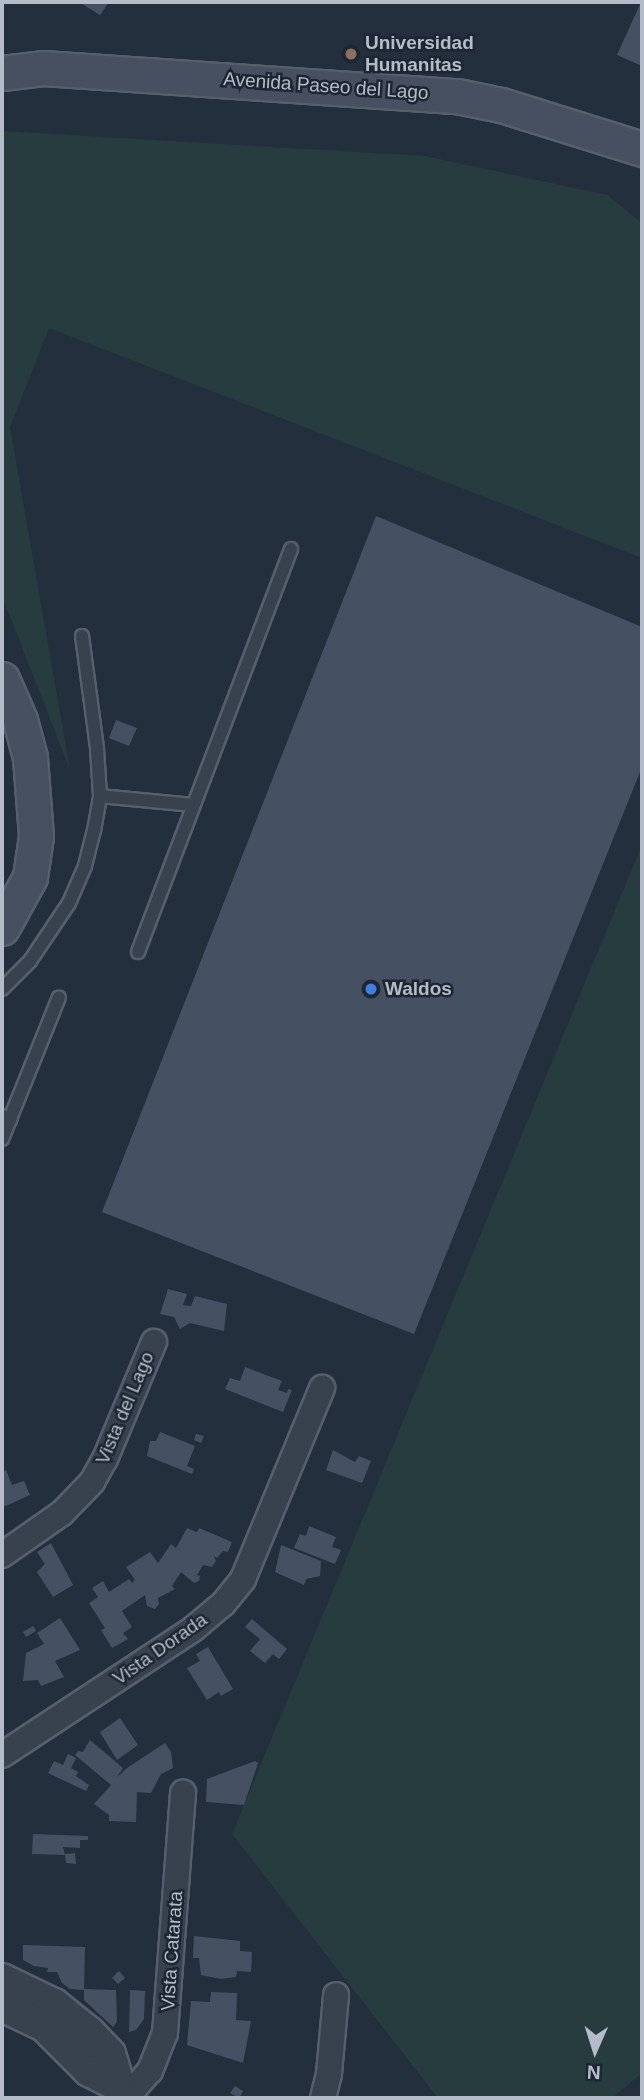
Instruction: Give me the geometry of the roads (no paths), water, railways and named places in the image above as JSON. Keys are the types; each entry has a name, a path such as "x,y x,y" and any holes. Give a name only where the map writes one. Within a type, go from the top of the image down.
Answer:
{"main road":[{"name":"Avenida Paseo del Lago","path":"2,73 43,68 457,96 501,106 642,149"},
{"path":"2,679 20,720 30,758 36,836 30,877 2,928"}],"street":[{"name":"Vista del Lago","path":"2,1555 62,1513 92,1482 105,1459 153,1342"},
{"name":"Vista Dorada","path":"2,1755 193,1629 223,1604 243,1579 322,1388"},
{"name":"Vista Catarata","path":"125,2094 150,2071 165,2034 183,1793"},
{"path":"2,1979 25,1987 54,2004 89,2032 110,2054 125,2094"},
{"path":"323,2098 329,2074 336,1995"},
{"path":"2,2006 44,2026 89,2071 125,2094"}],"lane":[{"path":"138,952 291,549"},
{"path":"2,989 30,961 69,903 85,866 100,796 97,748 82,636"},
{"path":"100,796 193,805"},
{"path":"2,1139 6,1118 59,997"}],"place":[{"name":"Universidad Humanitas","path":"351,54"},
{"name":"Waldos","path":"371,989"}]}
